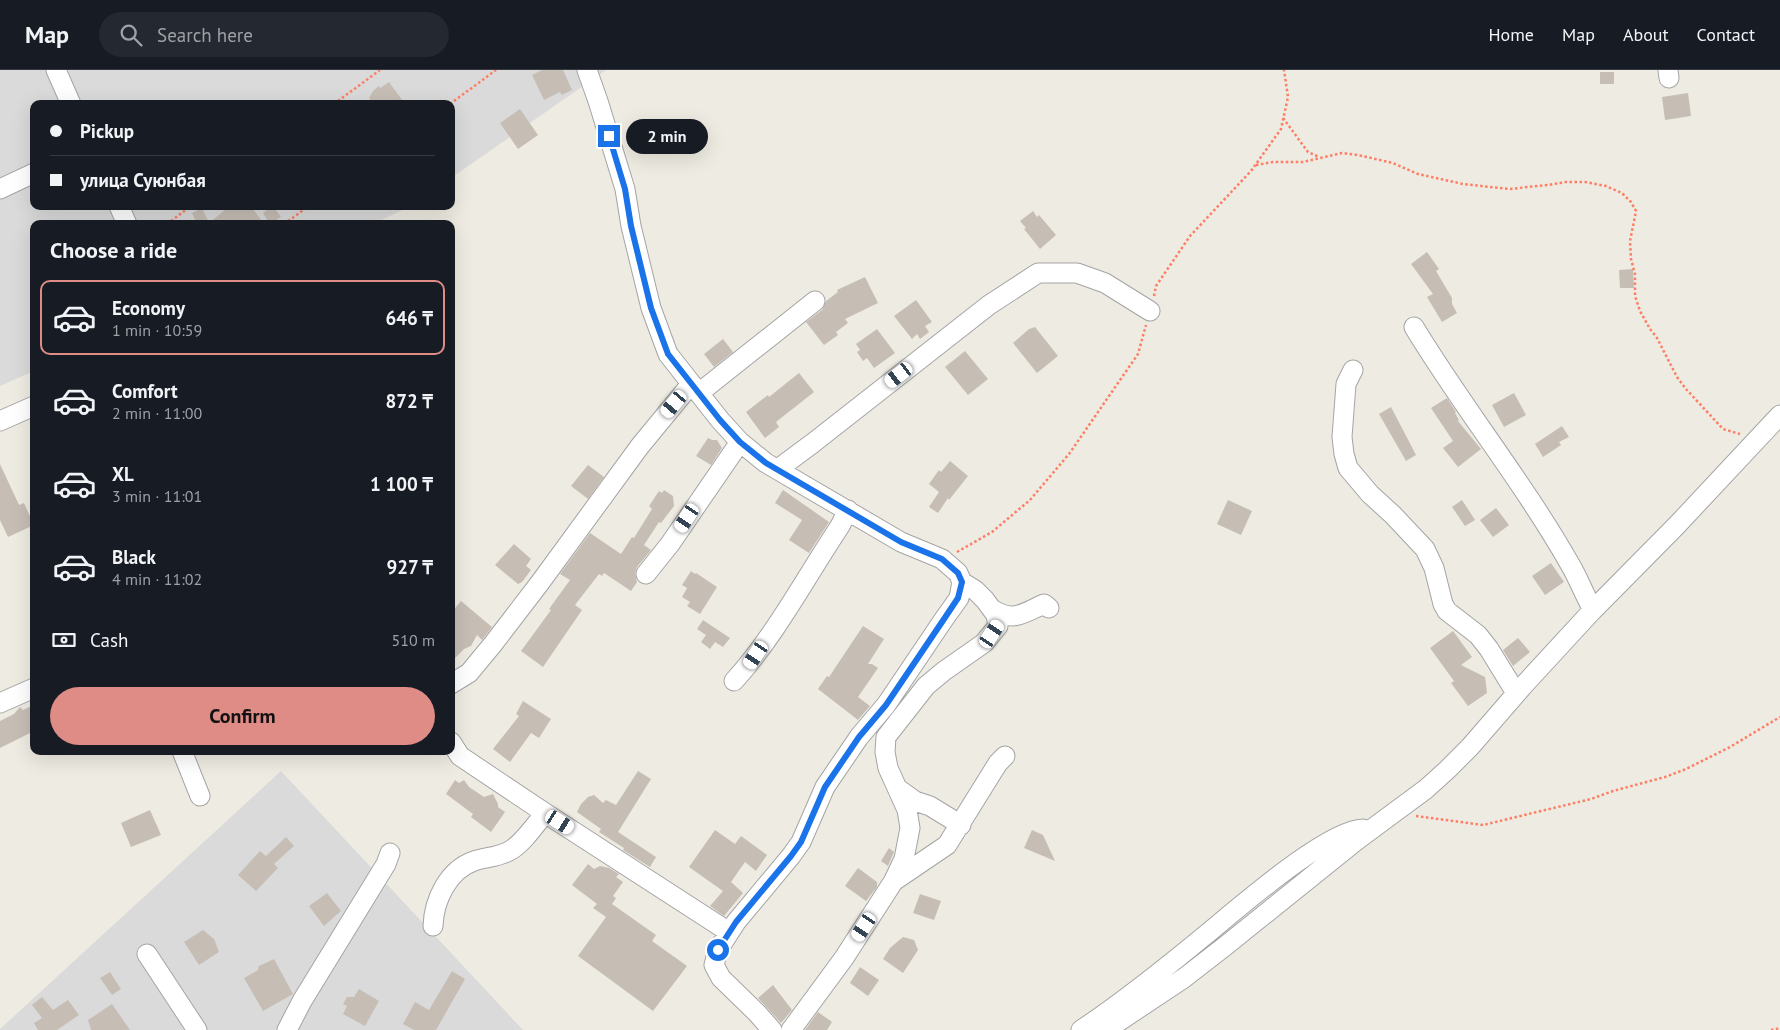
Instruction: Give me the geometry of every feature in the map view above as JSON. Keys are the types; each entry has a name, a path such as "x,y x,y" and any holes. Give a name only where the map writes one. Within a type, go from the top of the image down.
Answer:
{"street":[{"path":"56,70 69,100"},
{"path":"587,70 625,189 631,226 651,308 668,354 740,442 766,463 901,542 942,559 958,573 962,582 975,590 996,615 998,626 984,643 926,686 886,736 885,752 888,768 907,810 910,828 904,859 893,882 844,958 791,1030"},
{"path":"0,189 30,175"},
{"path":"778,469 989,305 1038,273 1077,274 1091,278 1105,283 1150,311"},
{"path":"455,682 469,673 492,644 545,576 640,446 695,388 815,301"},
{"path":"1414,327 1556,542 1593,610"},
{"path":"1353,370 1346,384 1342,437 1348,468 1370,494 1393,515 1424,549 1434,568 1446,611 1478,635 1489,649 1516,693"},
{"path":"0,421 30,408"},
{"path":"1106,1030 1141,1008 1204,962 1372,828 1426,789 1447,770 1593,610 1677,526 1780,415"},
{"path":"646,574 670,544 740,442"},
{"path":"734,681 772,631 840,526 848,510"},
{"path":"772,1030 757,1012 721,978 714,965 718,950 729,932 801,842 825,787 859,737 886,705 944,619 958,598 962,582"},
{"path":"992,609 1006,616 1014,616 1044,604 1049,608"},
{"path":"0,703 30,690"},
{"path":"455,748 460,756 729,932"},
{"path":"184,755 200,796"},
{"path":"893,882 947,845 998,763 1005,756"},
{"path":"896,787 915,801 930,806 961,825"},
{"path":"433,926 433,912 451,876 473,861 510,851 545,813"},
{"path":"1081,1030 1143,985 1236,908 1288,870 1326,844 1356,829 1372,828"},
{"path":"287,1030 302,1001 386,864 390,853"},
{"path":"148,954 197,1030"}],"path":[{"path":"339,100 380,70"},
{"path":"455,100 496,70"},
{"path":"942,559 963,550 992,532 1030,500 1063,460 1138,354 1156,286 1190,236 1256,165 1281,129 1288,97 1284,70"},
{"path":"1283,118 1308,152 1320,158"},
{"path":"1256,165 1273,162 1303,162 1342,153 1358,155 1393,164 1418,174 1463,184 1509,189 1566,182 1585,182 1606,186 1622,193 1631,202 1636,211 1630,241 1630,259 1635,274 1635,296 1640,311 1650,329 1658,338 1676,377 1723,429 1734,433 1761,435"},
{"path":"172,220 186,210"},
{"path":"290,220 303,210"},
{"path":"1391,815 1427,817 1483,824 1553,809 1686,769 1730,747 1780,717"},
{"path":"1771,1030 1780,1028"}],"shaded area":[{"path":"0,70 606,70 455,175 455,100 30,100 30,210 403,210 381,220 30,220 30,373 0,386"},
{"path":"281,771 523,1030 0,1030 0,1029"}],"building":[{"path":"542,70 563,70 572,90 562,95 560,92 544,100 532,75"},
{"path":"1600,72 1614,72 1614,84 1600,84"},
{"path":"389,82 402,100 370,100 369,98 373,91 379,86 380,88"},
{"path":"1688,93 1691,116 1665,120 1662,97"},
{"path":"520,109 538,135 518,149 500,123"},
{"path":"203,210 208,220 195,220 192,213"},
{"path":"225,210 254,210 261,220 213,220"},
{"path":"267,210 276,210 281,217 276,220 267,220 263,213"},
{"path":"1033,211 1037,217 1039,215 1056,235 1040,249 1020,221"},
{"path":"1427,252 1439,269 1436,271 1452,298 1452,304 1457,313 1442,322 1427,297 1433,294 1411,264"},
{"path":"1633,269 1634,288 1620,288 1619,270"},
{"path":"865,277 878,303 845,319 848,323 836,332 838,335 824,345 806,322 822,310 826,301 838,292 837,290"},
{"path":"916,300 932,322 925,326 929,332 920,339 917,334 912,339 894,316"},
{"path":"1035,327 1058,356 1037,373 1013,343 1029,329"},
{"path":"877,329 895,353 874,368 867,358 863,361 857,352 860,350 856,344"},
{"path":"723,339 733,352 714,367 704,354"},
{"path":"965,351 988,379 968,395 945,367"},
{"path":"799,373 814,392 776,422 779,427 765,438 746,412 768,395 769,397"},
{"path":"1514,393 1526,415 1504,427 1492,405"},
{"path":"1447,398 1456,412 1458,421 1481,449 1458,467 1443,448 1453,441 1431,408"},
{"path":"1391,407 1416,455 1406,461 1379,414"},
{"path":"1562,426 1569,437 1559,442 1561,445 1543,457 1535,444"},
{"path":"708,438 717,440 722,448 711,465 696,456"},
{"path":"950,461 968,476 949,500 948,498 938,513 929,507 939,492 929,484 939,470 941,472"},
{"path":"0,464 19,505 24,503 30,516 30,527 8,537 0,520"},
{"path":"588,465 604,477 588,499 571,486"},
{"path":"664,490 673,496 674,506 661,523 659,522 644,545 651,550 637,567 635,573 637,582 631,591 604,573 602,576 599,574 575,605 582,610 543,667 521,651 570,580 560,574 590,533 621,554 632,537 634,538 652,509 649,506 659,491 662,493"},
{"path":"783,490 829,522 809,553 789,540 802,520 775,503"},
{"path":"1228,500 1252,511 1241,535 1217,524"},
{"path":"1462,500 1475,520 1465,526 1452,507"},
{"path":"1496,508 1509,525 1493,537 1480,520"},
{"path":"514,544 531,559 526,566 531,570 522,582 518,584 495,565"},
{"path":"1551,563 1564,582 1545,595 1532,576"},
{"path":"691,571 717,587 700,614 687,606 690,602 682,597 687,588 682,585"},
{"path":"461,601 492,627 482,640 477,635 471,646 464,649 455,658 455,608"},
{"path":"703,620 730,638 723,647 715,642 710,649 701,642 706,635 697,629"},
{"path":"863,626 884,639 868,664 878,668 858,697 870,706 858,720 818,689 827,676 829,677"},
{"path":"1453,631 1472,657 1461,665 1485,677 1487,693 1468,706 1451,683 1454,681 1430,648"},
{"path":"1518,638 1530,652 1513,666 1503,650"},
{"path":"523,701 551,719 539,738 531,733 510,762 493,749 519,716 516,714"},
{"path":"20,707 23,710 30,707 30,733 0,748 0,721 14,714"},
{"path":"638,771 651,779 618,832 656,857 650,867 599,832 601,829 577,812 581,804 588,797 594,795 603,803 606,800 616,805"},
{"path":"455,780 459,783 464,780 469,787 484,797 493,794 498,807 505,812 491,832 471,817 473,814 446,794"},
{"path":"150,810 161,835 131,847 121,823"},
{"path":"715,830 735,844 741,836 767,855 756,871 745,862 731,882 743,893 724,916 710,906 723,891 689,867"},
{"path":"1032,830 1043,835 1055,861 1024,848"},
{"path":"286,837 294,846 274,864 278,868 256,891 238,875 260,851 266,856"},
{"path":"889,848 894,852 888,866 881,861"},
{"path":"588,864 594,869 600,866 609,868 619,874 616,877 623,882 613,896 616,898 612,904 656,935 652,941 687,966 653,1011 578,956 606,917 593,908 597,904 572,885"},
{"path":"858,868 877,882 877,887 866,901 845,886"},
{"path":"327,893 341,911 324,926 309,906"},
{"path":"920,894 941,901 934,920 913,913"},
{"path":"203,930 214,939 219,952 199,965 184,942"},
{"path":"903,937 914,940 918,950 903,973 883,959 890,948"},
{"path":"274,959 293,994 263,1011 244,978 258,970 259,966"},
{"path":"860,967 879,980 868,996 850,983"},
{"path":"452,971 465,979 436,1030 414,1030 403,1024 415,1002 429,1010"},
{"path":"110,972 121,989 112,995 100,978"},
{"path":"773,985 792,1010 781,1023 758,998"},
{"path":"359,989 379,1001 365,1026 343,1014 347,1006 343,1004 347,997 354,997"},
{"path":"42,997 53,1010 68,1000 79,1015 57,1030 38,1030 34,1023 42,1018 32,1005"},
{"path":"112,1004 130,1030 91,1030 88,1020"},
{"path":"818,1012 832,1022 827,1030 805,1030"}],"route":[{"path":"609,136 625,189 631,226 651,308 668,354 691,384 740,442 766,463 901,542 942,559 958,573 962,582 958,598 944,619 886,705 859,737 825,787 801,842 736,922 718,950"}]}
